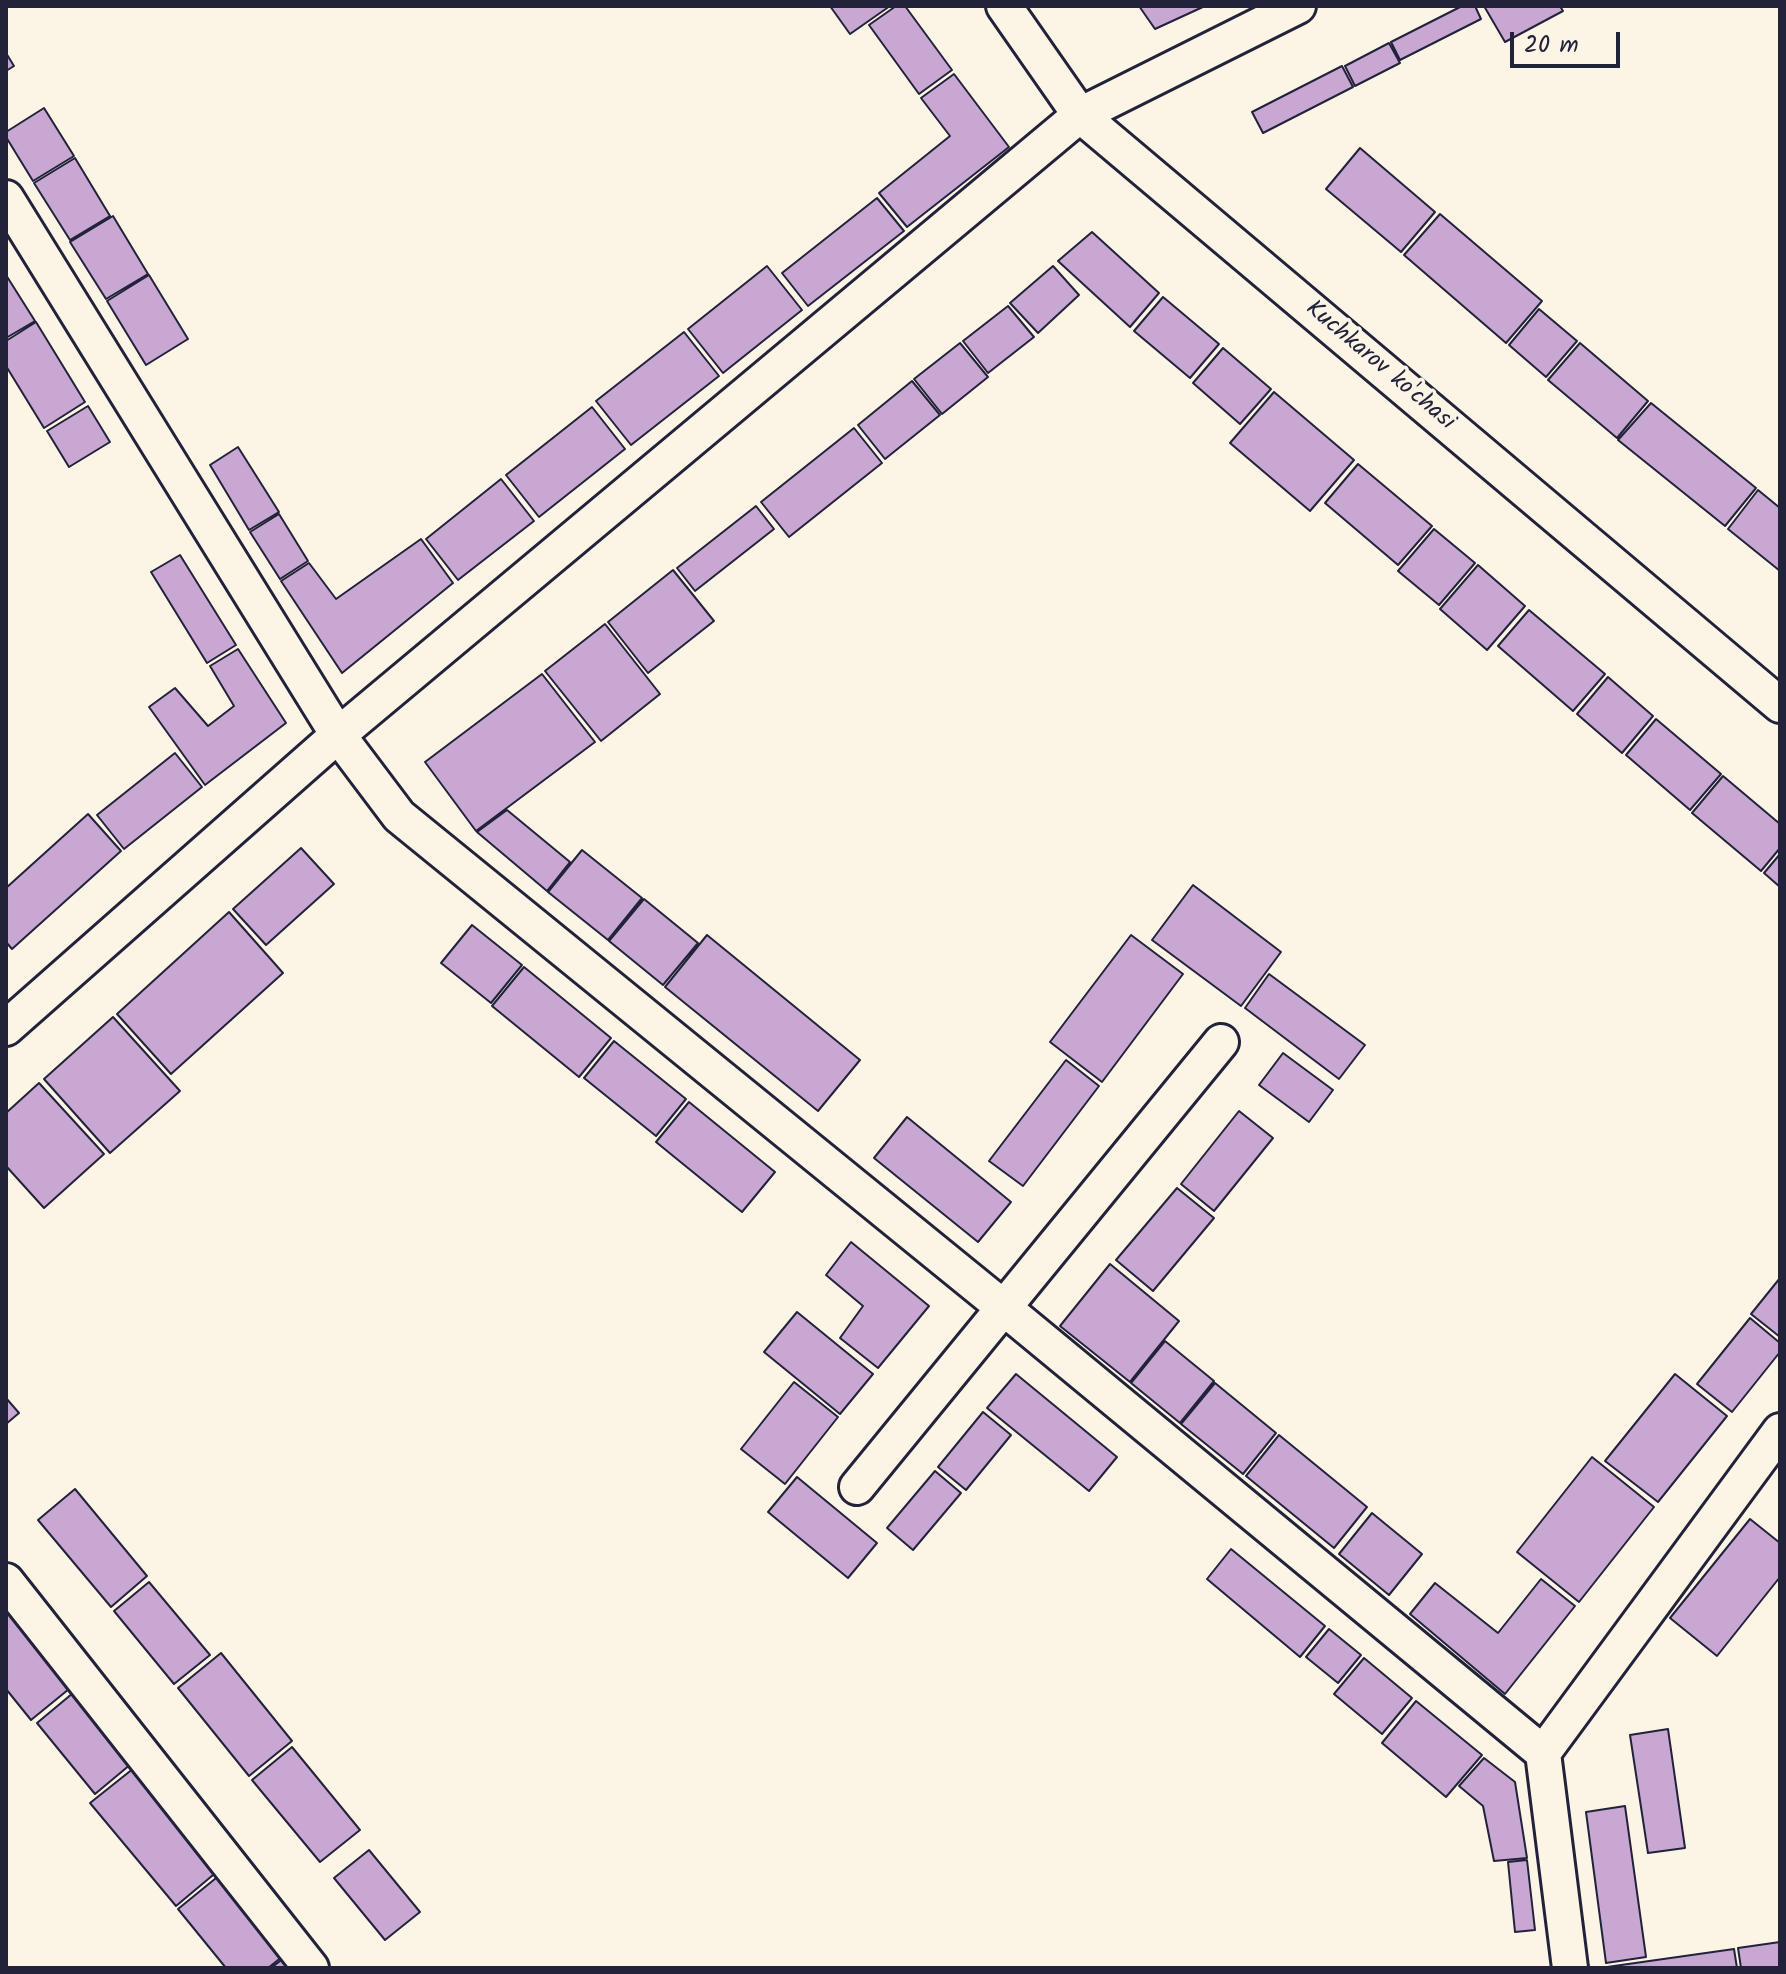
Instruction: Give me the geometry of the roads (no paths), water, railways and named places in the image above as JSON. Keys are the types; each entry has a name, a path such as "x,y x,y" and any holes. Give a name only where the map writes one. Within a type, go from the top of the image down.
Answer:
{"street":[{"name":"Kuchkarov ko'chasi","path":"1004,6 1080,115 1780,705"},
{"path":"6,1028 338,735 1080,115 1298,6"},
{"path":"6,198 338,735 399,816 1004,1308 1543,1753 1570,1968"},
{"path":"857,1487 1221,1042"},
{"path":"1543,1753 1780,1431"},
{"path":"6,1581 311,1968"}]}
